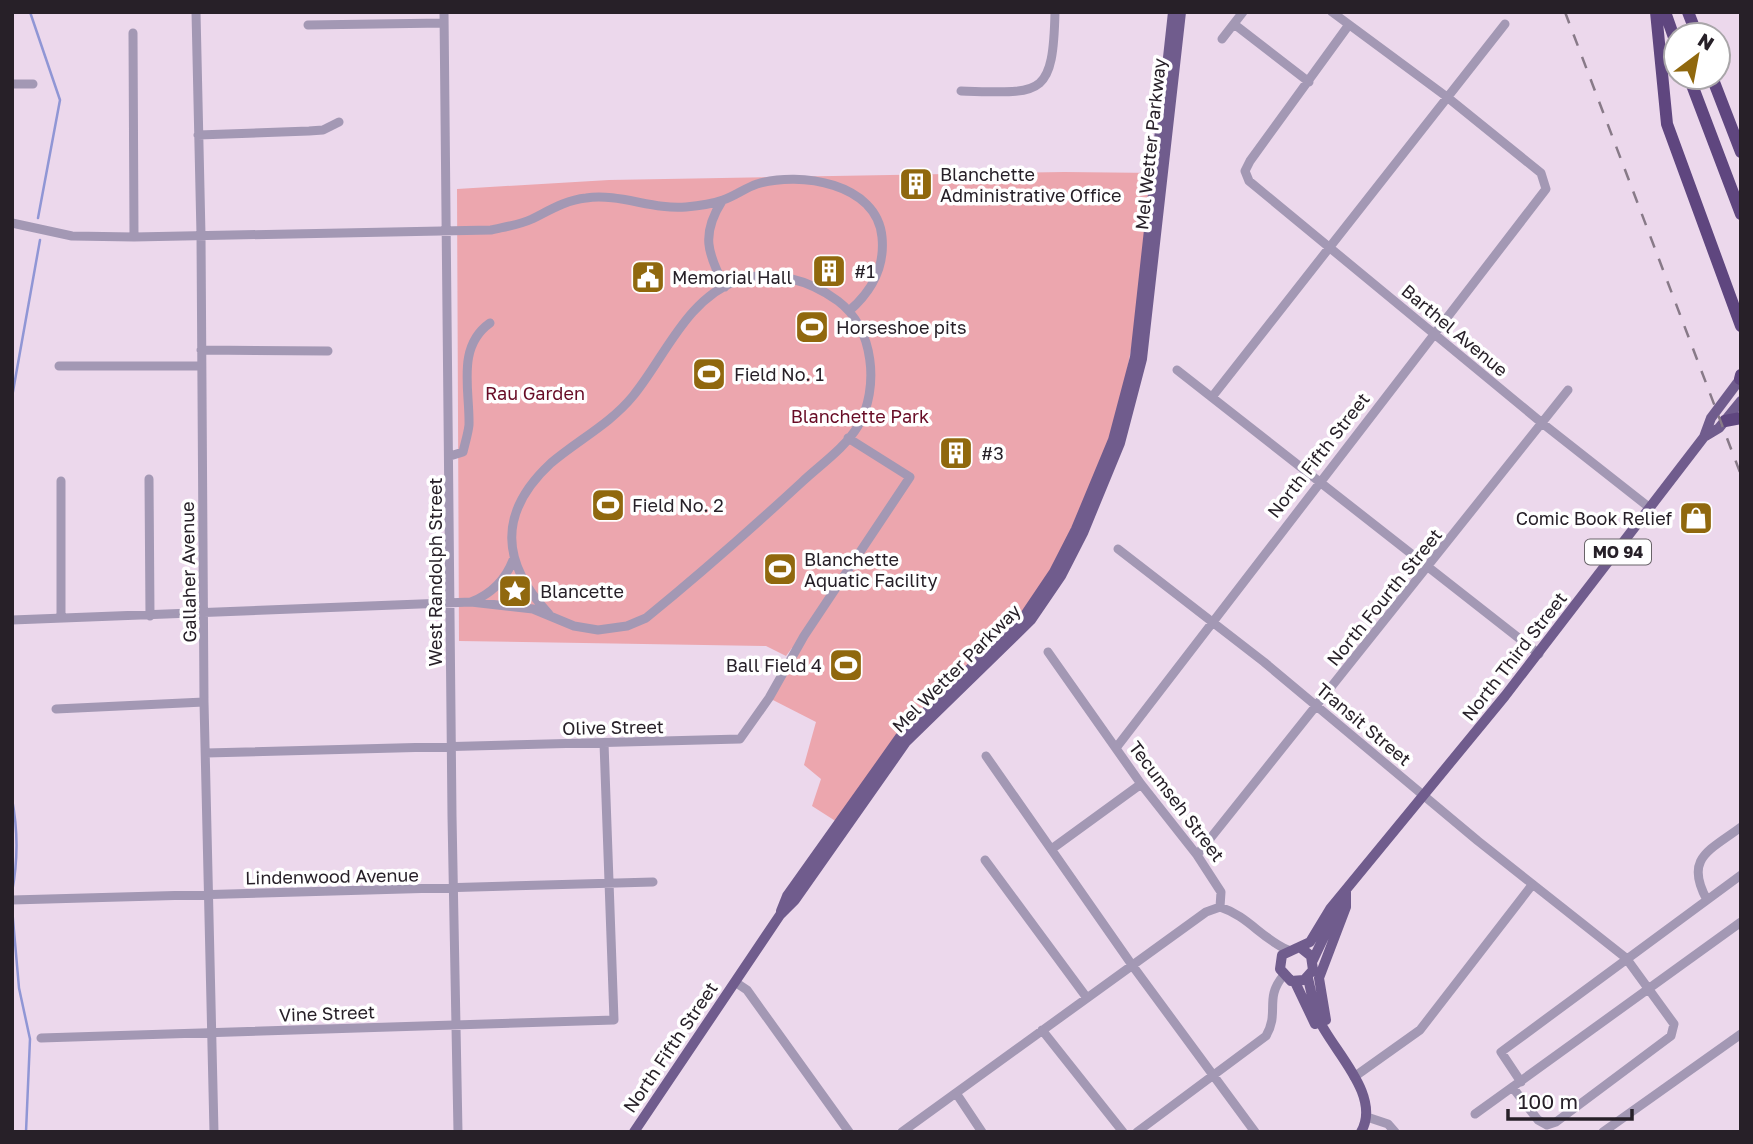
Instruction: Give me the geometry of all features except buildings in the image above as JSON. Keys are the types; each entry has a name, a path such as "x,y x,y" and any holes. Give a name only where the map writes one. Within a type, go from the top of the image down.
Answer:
{"highway":[{"path":"1656,12 1667,124 1741,326"},
{"path":"1694,91 1741,214"},
{"path":"1718,91 1741,152"},
{"path":"1725,421 1741,418"}],"main road":[{"name":"Mel Wetter Parkway","path":"735,982 779,915 787,896 897,747 928,707 973,669 1025,615 1054,572 1076,529 1113,440 1135,357 1173,12"},
{"name":"Mel Wetter Parkway","path":"897,747 933,712 978,675 1031,620 1061,576 1083,533 1120,443 1143,359 1181,12"},
{"name":"North Third Street","path":"1704,437 1711,418 1740,378"},
{"name":"North Third Street","path":"1301,948 1310,942 1331,909 1425,797 1538,654 1704,437 1725,421 1741,401"},
{"name":"North Third Street","path":"1313,978 1313,960 1346,892"},
{"name":"North Third Street","path":"1313,978 1346,907 1346,892"},
{"path":"1313,960 1301,948 1288,950 1280,962 1283,976 1295,982 1319,1032 1336,1051"},
{"path":"1295,982 1313,978 1318,1018 1365,1098 1367,1116 1361,1132"},
{"name":"North Fifth Street","path":"634,1132 735,982"}],"street":[{"name":"Gallaher Avenue","path":"196,12 201,235 204,702 211,895 214,1132"},
{"name":"West Randolph Street","path":"444,12 458,1132"},
{"path":"961,91 1019,92 1038,85 1053,63 1055,12"},
{"path":"1222,39 1243,12"},
{"path":"1332,12 1447,97"},
{"path":"308,25 444,23"},
{"path":"1234,24 1309,82 1348,26"},
{"path":"1212,397 1505,24"},
{"path":"133,33 134,237"},
{"name":"Barthel Avenue","path":"1309,82 1245,171 1249,181 1542,424 1650,508"},
{"path":"12,85 33,84"},
{"name":"North Fifth Street","path":"1116,748 1319,482 1544,195 1547,184 1541,173 1447,97"},
{"path":"198,135 323,130 339,122"},
{"path":"12,223 72,236 134,237 491,230 531,219 569,201 587,197 684,207 722,201 755,185 778,181 835,186 857,195 873,209 882,230 883,253 880,269 872,287 849,311"},
{"path":"722,201 707,230 711,256 725,287"},
{"path":"12,620 450,601 548,614 574,626 598,630 627,626 646,618 757,523 858,426 871,387 866,344 849,311 814,287 787,277 763,275 737,280 725,287 691,314 633,396 617,414 551,463 534,481 513,519 513,560 507,577 483,597 471,602"},
{"path":"450,456 463,452 469,427 467,360 481,330 490,323"},
{"path":"201,350 328,351"},
{"path":"59,366 201,366"},
{"path":"1177,370 1538,654"},
{"name":"North Fourth Street","path":"1197,855 1567,390"},
{"name":"Olive Street","path":"206,753 740,739 769,698 804,636 910,477 848,438"},
{"path":"149,479 150,616"},
{"path":"61,481 61,617"},
{"name":"Transit Street","path":"1118,549 1317,705 1532,885 1626,958 1674,1024 1674,1032 1556,1122 1547,1125 1538,1119 1517,1085"},
{"path":"513,560 533,597 548,614"},
{"name":"Tecumseh Street","path":"1048,652 1142,785 1197,855 1221,892 1220,907"},
{"path":"57,709 204,702"},
{"path":"604,743 607,883"},
{"path":"986,756 1053,848 1132,965 1255,1132"},
{"path":"1053,848 1142,785"},
{"path":"1707,900 1697,881 1697,865 1741,827"},
{"path":"985,860 1087,998"},
{"path":"1517,1085 1501,1052 1741,875"},
{"name":"Lindenwood Avenue","path":"12,900 653,882"},
{"name":"Vine Street","path":"41,1038 614,1020 607,883"},
{"path":"1354,1077 1420,1030 1532,885"},
{"path":"902,1132 1206,912 1220,907 1240,914 1264,937 1288,950"},
{"path":"1475,1114 1741,922"},
{"path":"1137,1132 1266,1035 1272,1026 1273,988 1283,976"},
{"path":"735,982 747,990 849,1131"},
{"path":"1042,1030 1123,1132"},
{"path":"1603,1132 1741,1034"},
{"path":"956,1093 982,1132"},
{"path":"1367,1116 1388,1124 1395,1132"}],"green space":[{"name":"Blanchette Park","path":"1064,172 1157,173 1143,290 1113,440 1076,529 1025,615 837,822 812,806 821,779 804,765 816,722 769,698 798,649 792,648 786,656 766,646 459,641 457,189 609,180"}],"waterway":[{"path":"30,12 60,100 38,218"},
{"path":"12,397 40,240"},
{"path":"12,799 17,846 12,892"},
{"path":"12,908 19,988 30,1039 26,1132"}],"railway":[{"path":"1565,12 1741,475"}],"place":[{"name":"Blanchette Administrative Office","path":"916,184"},
{"name":"#1","path":"829,271"},
{"name":"Memorial Hall","path":"648,277"},
{"name":"Horseshoe pits","path":"812,327"},
{"name":"Field No. 1","path":"709,374"},
{"name":"#3","path":"956,453"},
{"name":"Field No. 2","path":"608,505"},
{"name":"Comic Book Relief","path":"1696,518"},
{"name":"Blanchette Aquatic Facility","path":"780,569"},
{"name":"Blancette","path":"515,591"},
{"name":"Ball Field 4","path":"846,665"}],"park label":[{"name":"Rau Garden","path":"535,393"}]}
